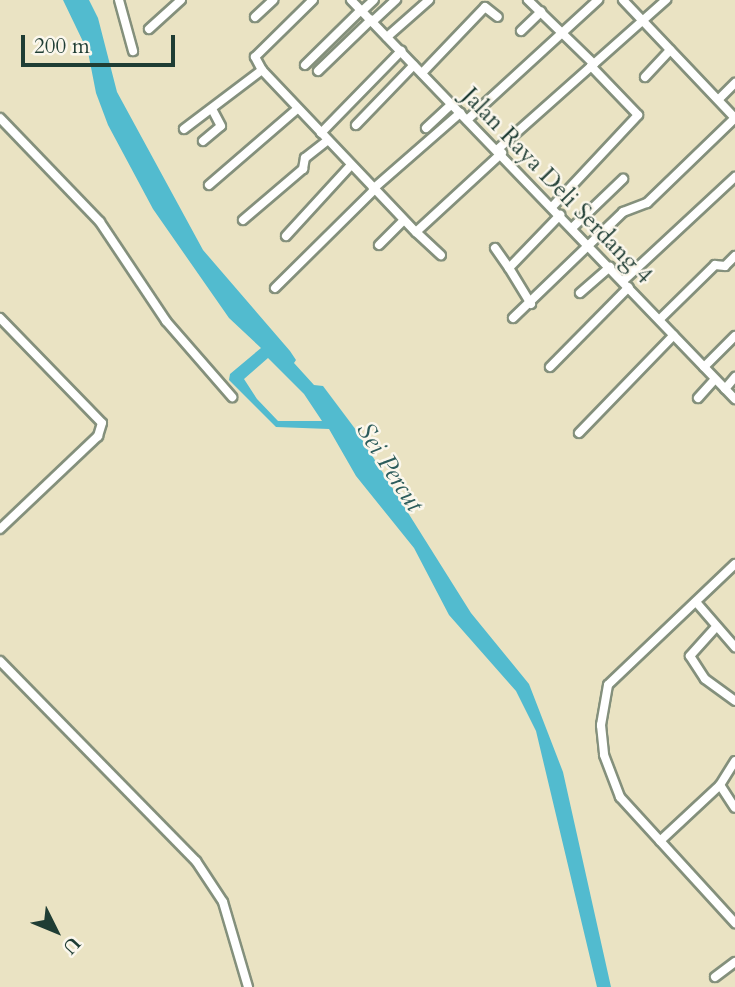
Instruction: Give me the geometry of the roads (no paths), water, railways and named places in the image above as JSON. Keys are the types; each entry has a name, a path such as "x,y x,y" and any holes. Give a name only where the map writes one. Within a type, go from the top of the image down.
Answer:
{"street":[{"path":"119,0 133,51"},
{"path":"149,29 181,0"},
{"path":"255,17 273,0"},
{"path":"313,0 256,56 262,70 374,190 441,255"},
{"name":"Jalan Raya Deli Serdang 4","path":"351,0 590,244 735,399"},
{"path":"305,65 374,0"},
{"path":"318,72 396,0"},
{"path":"387,37 429,0"},
{"path":"528,0 564,34 638,115 552,207"},
{"path":"467,120 564,34 598,0"},
{"path":"513,318 531,304 624,212 631,213 647,203 735,118 623,0"},
{"path":"415,232 666,0"},
{"path":"422,73 486,7 498,17"},
{"path":"521,31 541,12"},
{"path":"645,77 670,50"},
{"path":"243,220 303,169 304,159 401,51"},
{"path":"350,107 359,122 414,65"},
{"path":"184,130 262,70"},
{"path":"719,99 735,83"},
{"path":"426,128 452,104"},
{"path":"209,185 297,108"},
{"path":"203,141 220,127 212,109"},
{"path":"275,288 374,190 460,113"},
{"path":"0,118 100,222 166,321 232,397"},
{"path":"286,236 351,165"},
{"path":"550,367 626,284 735,177"},
{"path":"572,228 623,178"},
{"path":"509,268 560,215"},
{"path":"379,245 404,220"},
{"path":"495,248 531,304"},
{"path":"660,319 715,265 725,266 735,256"},
{"path":"580,293 610,267"},
{"path":"0,318 102,422 98,436 0,529"},
{"path":"579,433 674,335"},
{"path":"704,367 735,336"},
{"path":"725,389 735,377"},
{"path":"698,398 715,379"},
{"path":"733,917 624,803 611,777 602,740 603,698 608,685 735,564"},
{"path":"695,602 735,647"},
{"path":"716,627 690,656 705,679 735,701"},
{"path":"0,661 195,861 223,902 248,987"},
{"path":"660,841 720,785 735,761"},
{"path":"720,785 735,808"},
{"path":"715,977 735,962"}],"water":[{"path":"63,0 89,0 98,18 117,92 203,250 290,351 296,360 294,363 314,385 323,386 356,430 471,613 529,684 563,772 611,987 597,987 536,731 516,691 449,615 414,548 356,476 329,429 276,427 229,380 230,374 261,348 229,318 153,209 108,125 96,93 88,52","holes":["268,358 304,394 322,421 278,421 257,399 244,379"]}],"water label":[{"name":"Sei Percut","path":"390,467"}]}
